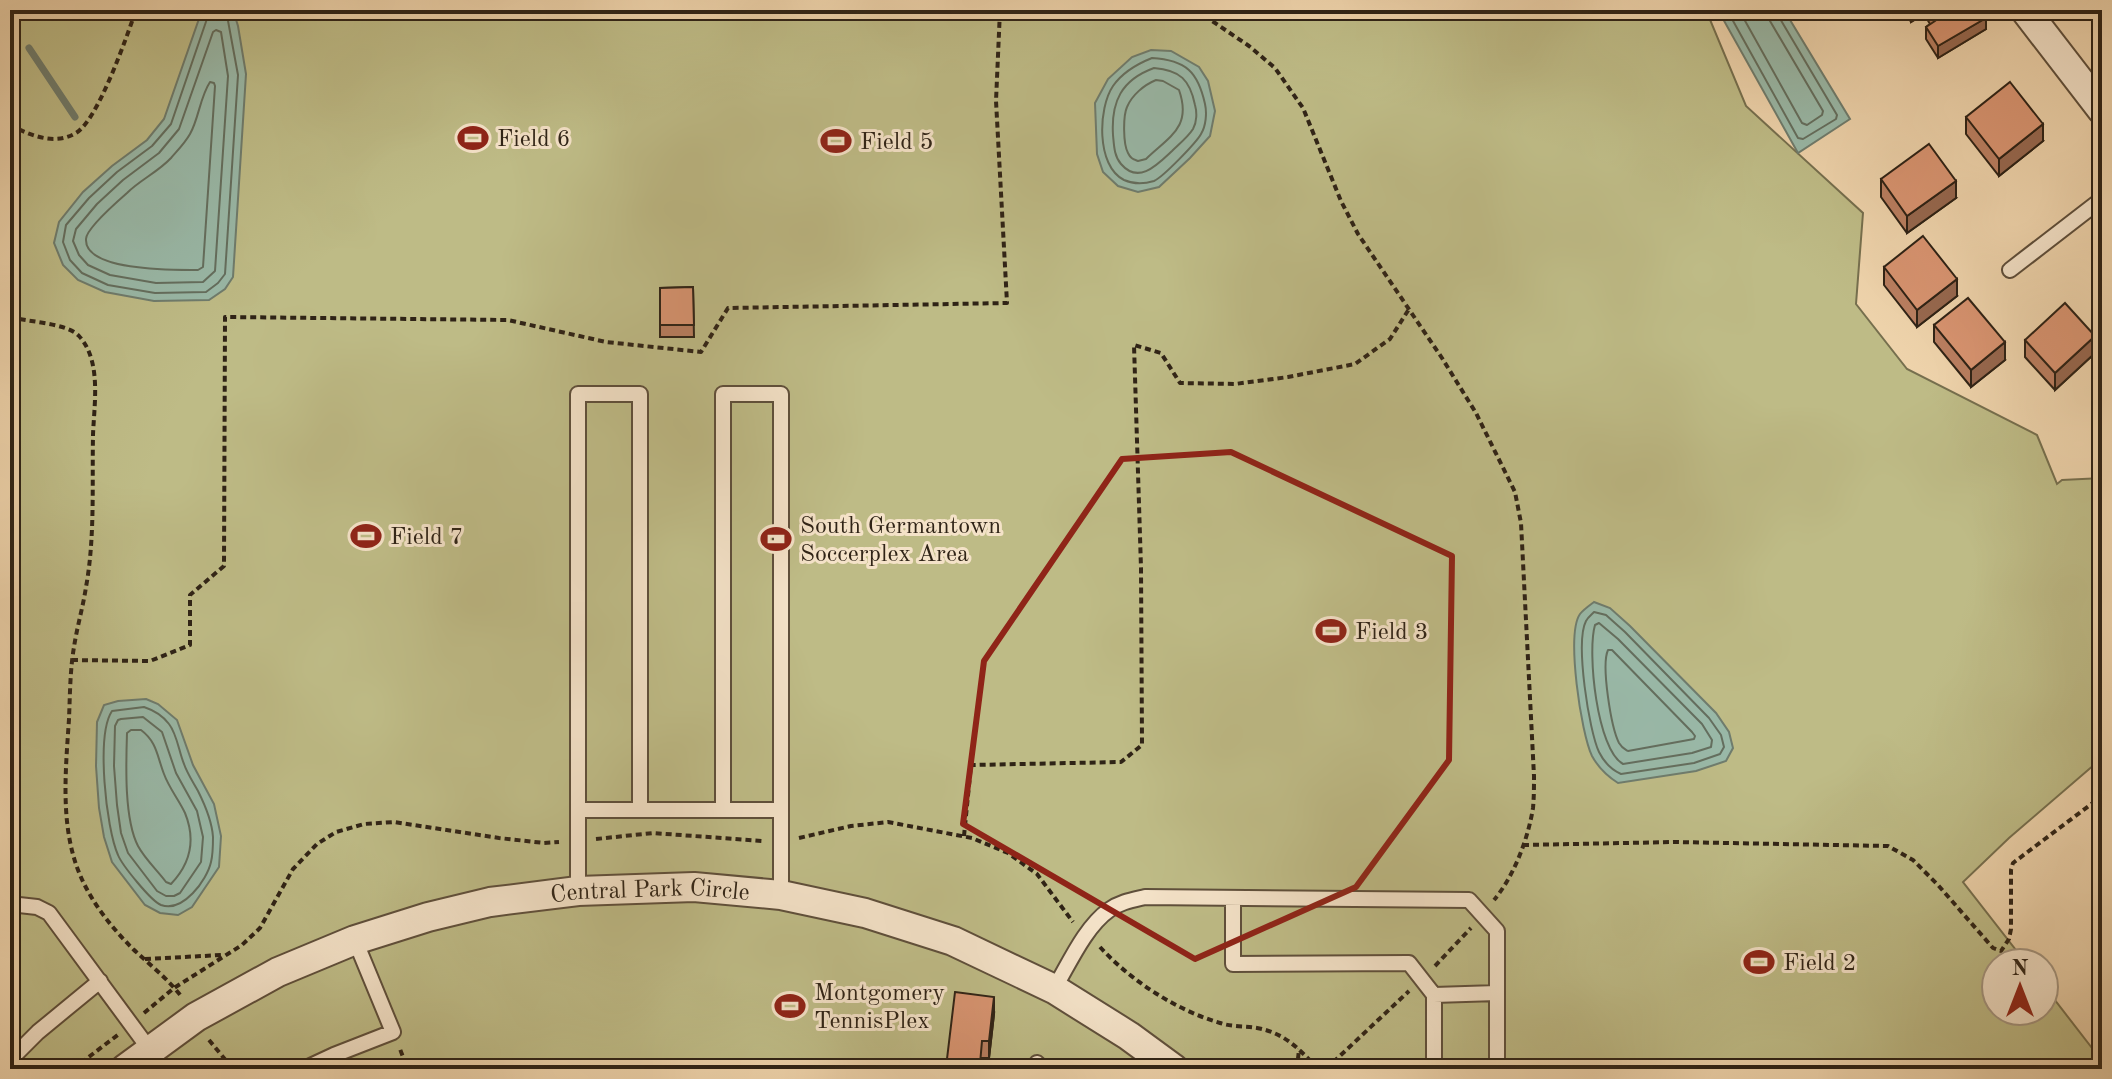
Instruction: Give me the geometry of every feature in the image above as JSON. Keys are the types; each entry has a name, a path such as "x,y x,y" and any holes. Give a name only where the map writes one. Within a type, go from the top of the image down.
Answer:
{"street":[{"path":"2025,10 2102,110"},
{"name":"Central Park Circle","path":"125,1069 196,1017 278,972 355,940 474,906 578,891 694,887 781,895 865,913 953,941 1054,989 1129,1036 1174,1069"}],"lane":[{"path":"2010,270 2102,199"},
{"path":"578,891 578,394 640,394 640,810"},
{"path":"723,810 723,394 781,394 781,895"},
{"path":"578,810 781,810"},
{"path":"1054,989 1093,924 1123,902 1145,897 1469,900 1497,931 1497,1069"},
{"path":"1233,898 1233,964 1409,963 1434,995 1434,1069"},
{"path":"10,904 37,907 49,913 150,1050"},
{"path":"304,1069 393,1032 355,940"},
{"path":"10,1060 38,1032 100,981"},
{"path":"1434,995 1497,993"}],"path":[{"path":"10,125 46,139 60,139 77,133 90,120 120,57 136,10"},
{"path":"72,660 150,661 190,645 190,595 224,566 225,317 508,320 606,342 701,352 728,308 1007,303 996,101 1000,10"},
{"path":"1196,10 1275,68 1303,108 1358,234 1476,413 1515,492 1521,523 1534,776 1533,807 1523,845 1507,884 1482,915 1422,980 1326,1069"},
{"path":"964,836 971,765 1121,762 1142,745 1141,568 1134,345 1161,353 1180,383 1235,384 1355,364 1390,339 1409,309"},
{"path":"10,317 59,325 77,333 92,362 91,542 87,586 72,660 66,780 73,857 84,886 101,911 174,988 209,1041 233,1069"},
{"path":"1523,845 1675,842 1888,846 1913,860 1993,948 2001,951 2011,929 2013,863 2102,796"},
{"path":"145,959 226,955"},
{"path":"393,1032 406,1065"},
{"path":"1297,1069 1299,1049"},
{"path":"397,1069 406,1065 420,1069"}],"highlighted area":[{"path":"1231,452 1452,556 1449,760 1356,887 1195,959 963,824 984,661 1122,459"}],"shaded area":[{"name":"South Germantown Soccerplex Area","path":"10,10 1706,10 1746,106 1863,213 1856,304 1907,369 2037,435 2057,484 2062,480 2102,478 2102,758 1963,882 2014,947 1980,947 1980,1027 2060,1027 2060,1007 2102,1061 2102,1069 10,1069"}],"water":[{"path":"204,10 233,10 246,74 233,277 225,289 209,300 154,301 105,292 78,280 63,265 54,243 59,222 83,192 147,140 164,119"},
{"path":"1718,10 1784,10 1850,119 1798,153"},
{"path":"1151,50 1171,51 1199,67 1208,81 1215,111 1210,136 1190,158 1159,187 1138,192 1118,186 1103,172 1097,154 1095,103 1108,79 1132,57"},
{"path":"1594,602 1610,608 1630,626 1716,713 1729,732 1733,748 1726,761 1696,771 1618,783 1600,768 1592,756 1584,727 1574,641 1580,614"},
{"path":"146,699 158,704 177,720 193,765 214,804 221,836 219,867 192,907 178,915 160,913 145,905 112,862 99,808 97,722 104,705"}],"building":[{"path":"1929,10 1981,10 1986,18 1938,46 1926,27 1935,21"},
{"path":"2010,82 2043,124 1999,159 1966,117"},
{"path":"1929,144 1956,181 1907,216 1881,179"},
{"path":"1923,236 1957,279 1917,310 1884,267"},
{"path":"693,287 694,325 660,325 660,288"},
{"path":"1968,298 2005,342 1971,370 1934,325"},
{"path":"2065,303 2095,336 2055,373 2025,340"},
{"path":"2099,823 2102,823 2102,844 2096,843"},
{"path":"2102,860 2102,886 2098,885"},
{"path":"955,992 994,997 989,1041 982,1041 980,1064 947,1059"}],"waterway":[{"path":"29,48 75,117"}],"place":[{"name":"Field 6","path":"473,138"},
{"name":"Field 5","path":"836,141"},
{"name":"Field 7","path":"366,536"},
{"name":"South Germantown Soccerplex Area","path":"776,539"},
{"name":"Field 3","path":"1331,631"},
{"name":"Field 2","path":"1759,962"},
{"name":"Montgomery TennisPlex","path":"790,1006"}]}
